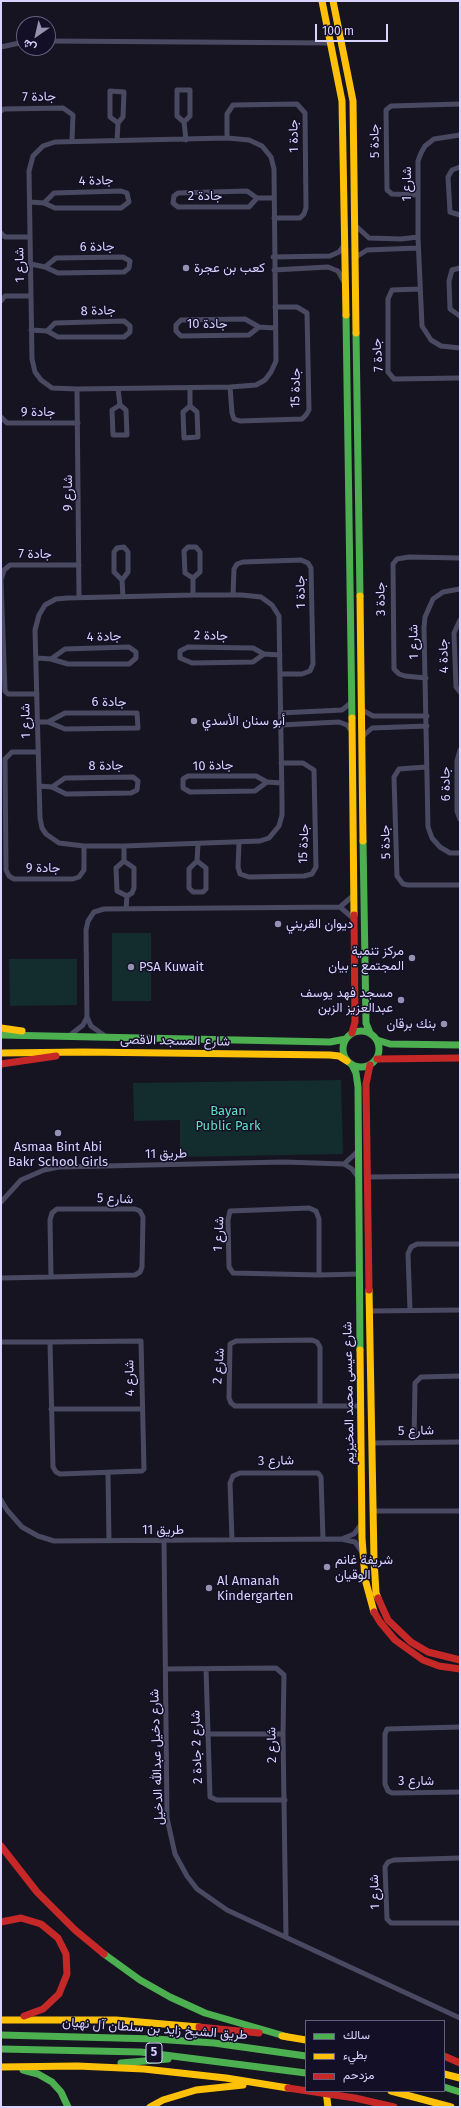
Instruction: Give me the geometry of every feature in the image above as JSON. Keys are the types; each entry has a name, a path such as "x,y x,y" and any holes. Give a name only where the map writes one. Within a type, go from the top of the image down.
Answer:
{"main road":[{"path":"322,1 342,101 345,244 344,283 353,733 355,1022 352,1033 346,1039 342,1050 349,1063 358,1068 370,1066 376,1059 379,1050 377,1040"},
{"path":"333,1 353,101 356,226 366,1023 370,1033 377,1040 390,1044 460,1045"},
{"path":"342,152 350,156 354,153"},
{"path":"343,175 348,165 352,167 354,174"},
{"path":"346,352 352,355 357,351"},
{"path":"346,369 351,363 357,367"},
{"path":"351,607 357,610 361,606"},
{"path":"351,621 354,618 361,623"},
{"path":"353,811 360,813 364,810"},
{"path":"353,826 357,823 364,826"},
{"path":"1,1028 48,1034"},
{"path":"352,1033 364,1031 370,1033"},
{"name":"شارع المسجد الاقصى","path":"1,1035 48,1034 69,1036 330,1042 346,1039"},
{"path":"1,1064 83,1052"},
{"name":"شارع المسجد الاقصى","path":"1,1054 83,1052 330,1055 339,1056 349,1063"},
{"path":"376,1059 460,1058"},
{"name":"شارع عيسى محمد المخيزيم","path":"349,1063 356,1073 358,1106 357,1152 360,1274 362,1522 365,1580 370,1602 387,1632 414,1655 430,1663 457,1669"},
{"name":"شارع عيسى محمد المخيزيم","path":"370,1066 366,1084 373,1511 376,1593 382,1610 396,1628 419,1648 439,1656 458,1659"},
{"path":"358,1106 362,1103 367,1106"},
{"path":"359,1228 365,1230 369,1228"},
{"path":"359,1243 364,1239 369,1244"},
{"path":"362,1471 367,1474 373,1471"},
{"path":"362,1487 368,1484 373,1488"},
{"path":"457,1669 458,1659"},
{"path":"1,1846 37,1892 66,1922 96,1948 140,1980 170,1998 205,2013 288,2037"},
{"path":"1,1922 18,1918 41,1924 58,1938 65,1951 68,1964 65,1983 53,2001 38,2012 10,2019"},
{"path":"1,2020 116,2020 183,2025 305,2040"},
{"name":"طريق الشيخ زايد بن سلطان آل نهيان","path":"1,2035 46,2034 170,2040 222,2044 305,2056"},
{"name":"طريق الشيخ زايد بن سلطان آل نهيان","path":"1,2049 99,2050 189,2057 305,2073"},
{"path":"445,2056 460,2062"},
{"path":"77,2066 189,2057"},
{"path":"1,2067 77,2066 144,2069 226,2078 305,2091"},
{"path":"10,2067 33,2072 52,2082 61,2092 68,2107"},
{"path":"445,2074 460,2078"},
{"path":"150,2107 163,2100 196,2090 257,2084"},
{"path":"445,2087 460,2092"},
{"path":"313,2092 355,2098 394,2107"},
{"path":"326,2092 328,2107"},
{"path":"395,2092 451,2107"}],"street":[{"path":"56,41 330,43"},
{"path":"1,47 16,44"},
{"path":"184,122 190,116 190,90 177,90 177,116 184,122 186,140"},
{"path":"117,141 118,123 123,117 124,92 110,91 110,117 118,123"},
{"name":"جادة 1","path":"228,138 227,114 233,105 297,104 305,113 306,208 304,214 300,218 274,218"},
{"name":"جادة 5","path":"418,196 392,194 387,190 386,110 391,106 460,104"},
{"name":"جادة 7","path":"1,111 4,109 63,108 73,115 72,140"},
{"name":"شارع 1","path":"460,135 434,139 425,146 418,161 420,315 425,334 431,340 441,346 460,348"},
{"name":"شارع 1","path":"228,138 249,140 262,146 271,157 274,169 273,257 276,361 265,380 256,385 230,388 78,390 52,388 38,376 32,359 29,171 33,156 43,146 55,142 72,140 117,141 228,138"},
{"path":"460,167 452,170 448,177 450,212 460,215"},
{"name":"جادة 4","path":"30,202 44,203 55,208 121,208 129,202 127,193 121,191 54,193 44,203"},
{"name":"جادة 2","path":"257,198 249,206 178,207 173,203 174,196 178,193 247,191 257,198 273,198"},
{"path":"356,226 370,238 401,239 418,237"},
{"path":"1,234 5,237 30,237"},
{"path":"273,257 330,256 339,252 345,244"},
{"path":"356,257 367,250 418,248"},
{"name":"جادة 6","path":"31,264 45,267 58,273 124,272 129,268 130,261 124,257 56,258 45,267"},
{"path":"274,270 328,267 338,271 342,276 344,283"},
{"path":"460,268 452,270 449,281 450,309 460,316"},
{"name":"جادة 7","path":"420,289 392,290 388,299 388,372 394,379 460,378"},
{"path":"1,301 5,296 32,296"},
{"name":"جادة 15","path":"230,388 232,413 234,419 240,421 302,419 309,410 307,313 297,307 275,307"},
{"name":"جادة 10","path":"259,327 249,335 181,336 176,331 176,325 181,320 245,319 259,327 275,328"},
{"name":"جادة 8","path":"32,330 47,331 58,337 124,337 130,332 130,326 124,321 54,323 47,331"},
{"path":"118,389 120,405 126,410 127,435 113,435 112,410 120,405"},
{"path":"190,389 190,406 183,412 184,438 198,437 197,412 190,406"},
{"name":"شارع 9","path":"78,390 79,597"},
{"name":"جادة 9","path":"1,417 7,423 78,423"},
{"path":"122,580 114,572 114,552 117,548 124,547 128,552 128,572 122,580 123,597"},
{"path":"193,578 185,572 184,551 188,547 196,547 200,552 200,572 193,578 193,595"},
{"name":"جادة 3","path":"426,678 406,676 399,674 394,669 393,564 397,559 460,558"},
{"name":"جادة 1","path":"233,595 234,569 243,562 302,560 308,563 311,568 313,664 310,672 302,674 280,674"},
{"name":"جادة 7","path":"37,694 8,694 4,691 1,580 4,570 10,565 79,565"},
{"name":"شارع 1","path":"460,589 444,592 433,599 427,608 424,628 427,716 427,820 432,838 450,853 460,853"},
{"name":"شارع 1","path":"233,595 261,597 272,605 279,616 282,815 279,826 269,838 260,841 239,843 84,846 59,843 46,834 42,828 40,818 36,722 37,694 35,630 39,615 45,606 56,599 79,597 233,595"},
{"name":"جادة 4","path":"460,620 454,633 456,687 460,692"},
{"name":"جادة 4","path":"36,658 51,659 68,664 129,664 136,658 136,652 129,647 65,649 51,659"},
{"name":"جادة 2","path":"264,654 253,662 192,663 180,658 180,651 188,647 253,648 264,654 280,655"},
{"path":"280,713 342,710 352,702"},
{"path":"362,710 374,716 427,716"},
{"name":"جادة 6","path":"36,722 48,722 66,729 138,728 137,713 65,713 48,722"},
{"path":"281,725 339,722 347,725 353,733"},
{"path":"363,736 372,728 427,726"},
{"name":"جادة 6","path":"460,750 457,760 457,811 460,819"},
{"name":"جادة 9","path":"38,752 12,752 5,759 6,870 9,876 14,879 73,879 79,877 84,870 84,846"},
{"name":"جادة 15","path":"239,843 238,867 240,874 248,877 304,876 312,874 316,867 314,770 303,763 281,763"},
{"name":"جادة 5","path":"426,767 399,768 394,777 397,876 403,884 408,885 460,884"},
{"name":"جادة 10","path":"267,782 255,791 190,792 183,788 183,779 188,776 256,776 267,782 282,783"},
{"name":"جادة 8","path":"39,786 52,787 66,794 131,792 137,790 138,781 133,777 65,778 52,787"},
{"path":"196,861 206,868 206,889 203,892 193,892 189,888 189,869 196,861 198,844"},
{"path":"124,846 124,861 116,868 117,891 126,896"},
{"path":"124,861 134,868 134,888 132,893 126,896"},
{"path":"106,1037 91,1026 87,1018 86,930 88,921 94,912 104,909 126,908 340,907 354,895"},
{"path":"126,896 126,908"},
{"path":"340,907 354,919"},
{"path":"69,1036 83,1025 87,1018"},
{"path":"357,1152 344,1164 352,1169 358,1177"},
{"name":"طريق 11","path":"1,1202 21,1180 44,1170 59,1167 284,1162 344,1164"},
{"path":"368,1177 460,1176"},
{"name":"شارع 1","path":"318,1274 319,1219 316,1210 309,1208 230,1211 228,1220 230,1272 236,1274 318,1274 360,1274"},
{"name":"شارع 5","path":"1,1278 51,1277 135,1275 140,1272 142,1267 143,1217 140,1211 135,1209 57,1209 52,1213 50,1220 51,1277"},
{"path":"410,1310 408,1254 411,1247 417,1244 460,1244"},
{"path":"370,1311 460,1310"},
{"name":"شارع 2","path":"320,1406 320,1347 317,1342 312,1340 236,1341 230,1344 229,1398 232,1405 320,1406 361,1406"},
{"name":"شارع 4","path":"1,1342 141,1341 144,1469 139,1473 56,1472 53,1467 50,1342"},
{"path":"414,1442 414,1383 421,1377 460,1376"},
{"path":"51,1410 142,1409"},
{"name":"شارع 5","path":"372,1443 460,1442"},
{"name":"شارع 3","path":"232,1540 231,1478 240,1473 284,1472 314,1472 320,1475 322,1539"},
{"path":"108,1473 109,1541"},
{"name":"طريق 11","path":"1,1500 7,1510 22,1527 42,1537 66,1542 342,1539 355,1542 363,1553"},
{"path":"373,1511 460,1511"},
{"path":"342,1539 354,1534 362,1522"},
{"name":"شارع دخيل عبدالله الدخيل","path":"164,1540 167,1818 175,1854 187,1876 196,1889 227,1910 460,2018"},
{"name":"شارع 2","path":"166,1669 276,1668 280,1669 284,1675 283,1734 286,1937"},
{"name":"شارع 2 جادة 2","path":"206,1669 209,1794 211,1798 217,1800 285,1800"},
{"name":"شارع 3","path":"460,1727 387,1729 385,1734 385,1788 392,1793 460,1792"},
{"path":"208,1734 283,1734"},
{"name":"شارع 1","path":"460,1858 394,1860 388,1862 385,1867 387,1919 390,1923 460,1923"}],"green space":[{"name":"PSA Kuwait","path":"112,933 151,933 151,1001 112,1001"},
{"path":"9,959 77,959 77,1005 10,1006"},
{"name":"Bayan Public Park","path":"341,1080 343,1154 180,1157 180,1120 134,1121 133,1083"}],"traffic: fast":[{"path":"346,315 352,718"},
{"path":"356,333 360,596"},
{"path":"363,841 366,1023 370,1033"},
{"path":"365,1031 374,1036 378,1042 379,1049 378,1056 374,1062 365,1067 357,1067 348,1062 344,1056 343,1045 348,1036 354,1032 365,1031"},
{"path":"1,1035 330,1042 346,1039"},
{"path":"377,1040 390,1044 460,1045"},
{"path":"352,1065 356,1073 358,1087 360,1350"},
{"path":"104,1954 140,1980 170,1997 205,2013 288,2037"},
{"path":"1,2035 155,2039 214,2043 305,2056"},
{"path":"1,2049 141,2052 305,2073"},
{"path":"121,2063 168,2059"},
{"path":"23,2070 38,2074 52,2082 61,2092 68,2107"},
{"path":"445,2087 460,2092"}],"traffic: slow":[{"path":"322,1 342,101 346,315"},
{"path":"333,1 353,101 356,333"},
{"path":"360,596 363,841"},
{"path":"352,718 354,915"},
{"path":"1,1028 22,1031"},
{"path":"1,1053 83,1052 330,1055 339,1056 347,1061"},
{"path":"369,1290 374,1560 376,1593 378,1598"},
{"path":"360,1350 362,1538 365,1579 374,1612"},
{"path":"1,2020 116,2020 199,2027"},
{"path":"282,2036 305,2040"},
{"path":"1,2067 77,2066 144,2069 226,2078 288,2088"},
{"path":"445,2074 460,2078"},
{"path":"150,2107 163,2100 196,2090 243,2085"},
{"path":"326,2092 328,2107"},
{"path":"395,2092 451,2107"}],"traffic: jam":[{"path":"352,1033 355,1022 354,915"},
{"path":"1,1064 56,1056"},
{"path":"377,1059 460,1058"},
{"path":"369,1290 366,1084 370,1065"},
{"path":"378,1598 388,1620 411,1642 428,1652 460,1660"},
{"path":"374,1612 395,1640 423,1660 439,1666 460,1669"},
{"path":"1,1846 37,1892 75,1930 104,1954"},
{"path":"1,1922 21,1918 41,1924 58,1938 66,1954 67,1974 59,1994 43,2009 24,2016"},
{"path":"199,2027 259,2033"},
{"path":"445,2056 460,2063"},
{"path":"288,2088 305,2091"},
{"path":"315,2092 355,2098 394,2107"}],"place":[{"name":"كعب بن عجرة","path":"186,268"},
{"name":"أبو سنان الأسدي","path":"194,721"},
{"name":"ديوان القريني","path":"278,924"},
{"name":"مركز تنمية المجتمع - بيان","path":"412,958"},
{"name":"PSA Kuwait","path":"131,967"},
{"name":"مسجد فهد يوسف عبدالعزيز الزبن","path":"401,1000"},
{"name":"بنك برقان","path":"444,1024"},
{"name":"Asmaa Bint Abi Bakr School Girls","path":"58,1133"},
{"name":"شريفة غانم الوقيان","path":"327,1567"},
{"name":"Al Amanah Kindergarten","path":"209,1588"}]}
